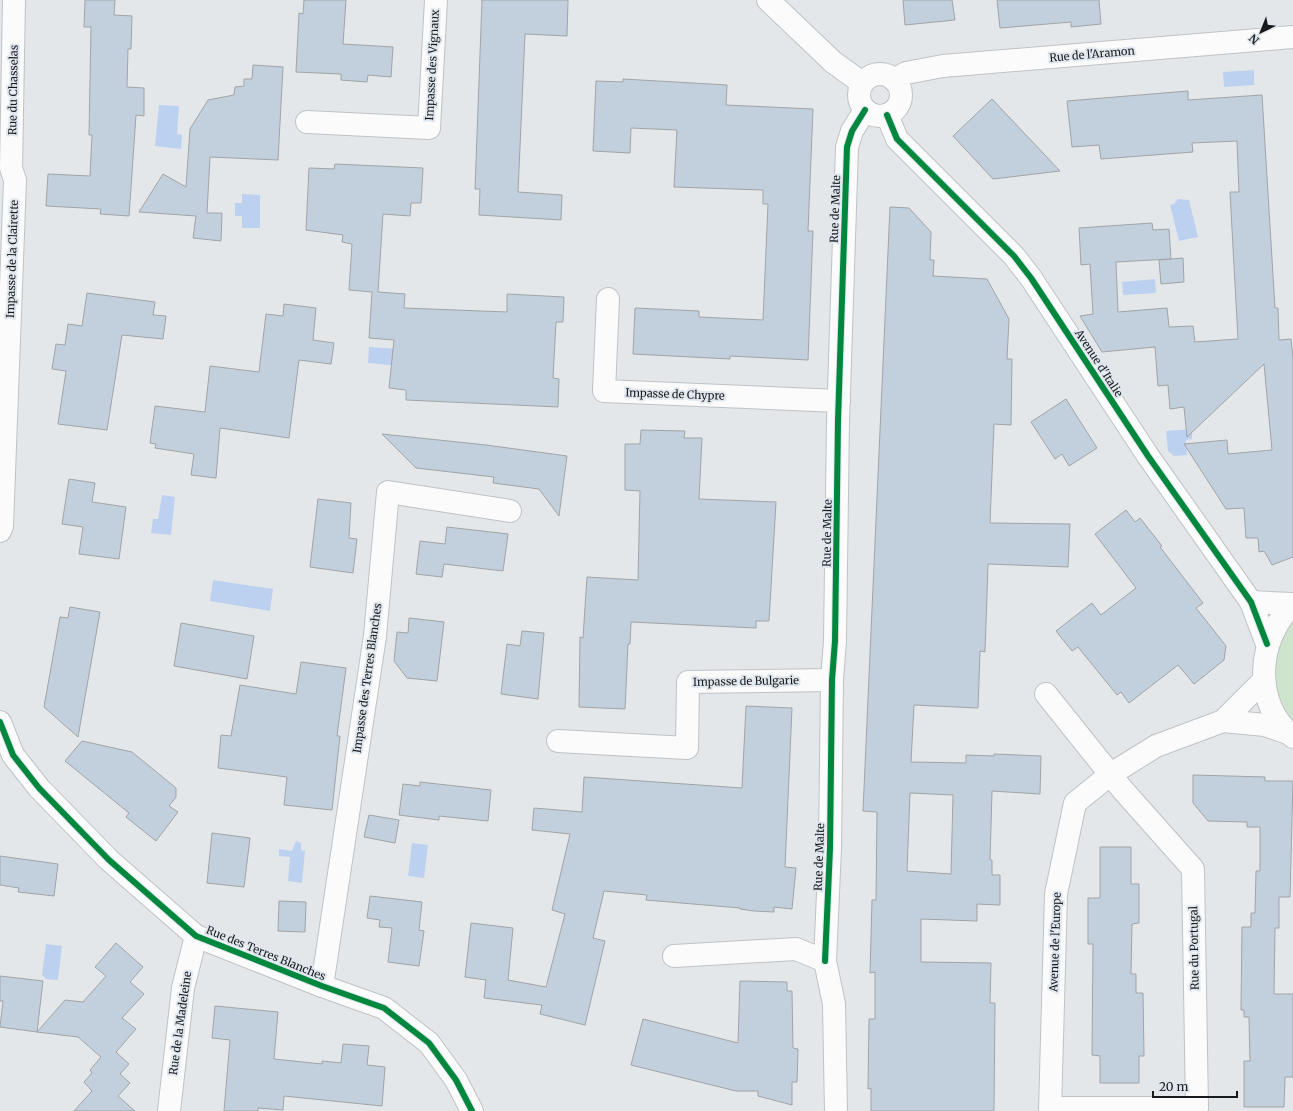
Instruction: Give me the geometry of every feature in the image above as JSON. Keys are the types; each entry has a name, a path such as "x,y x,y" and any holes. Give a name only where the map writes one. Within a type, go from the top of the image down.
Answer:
{"street":[{"name":"Rue du Chasselas","path":"14,0 11,168 15,180"},
{"name":"Impasse des Vignaux","path":"307,122 429,128 436,0"},
{"path":"768,0 833,62 862,83"},
{"name":"Rue de l'Aramon","path":"894,80 906,73 943,66 1293,37"},
{"path":"878,74 886,75 894,80 899,87 901,96 899,104 894,110 887,115 879,116 871,114 865,110 858,92 862,83 868,77 878,74"},
{"name":"Rue de Malte","path":"836,1111 834,1004 825,961 830,848 832,680 836,641 839,401 847,147 852,131 865,110"},
{"name":"Avenue d'Italie","path":"887,115 897,139 1014,256 1031,278 1148,456 1251,602 1267,644"},
{"name":"Impasse de la Clairette","path":"0,531 2,526 15,180"},
{"name":"Impasse de Chypre","path":"608,299 604,391 839,401"},
{"name":"Impasse des Terres Blanches","path":"322,986 375,636 388,492 510,511"},
{"path":"1251,602 1292,604"},
{"path":"1290,735 1272,709 1264,680 1264,663 1267,644 1277,623 1292,604"},
{"name":"Impasse de Bulgarie","path":"558,741 687,748 688,682 832,680"},
{"name":"Avenue de l'Europe","path":"1050,1110 1056,894 1075,803 1111,774 1156,746 1224,721 1264,680"},
{"name":"Rue du Portugal","path":"1046,694 1111,774 1193,869 1197,1108 1050,1110"},
{"name":"Avenue de l'Europe","path":"1224,721 1265,725 1290,735"},
{"name":"Rue des Terres Blanches","path":"0,722 13,754 39,788 109,860 196,936 322,986 384,1008 429,1043 456,1080 472,1111"},
{"name":"Rue de la Madeleine","path":"169,1111 183,988 196,936"},
{"path":"674,956 796,949 825,961"}],"green space":[{"path":"1293,604 1293,737 1264,680"}],"water":[{"path":"1254,70 1254,85 1224,87 1223,72"},
{"path":"159,105 179,106 177,134 182,135 181,149 155,146"},
{"path":"242,194 260,195 260,228 242,228 242,216 235,216 235,203 242,203"},
{"path":"1178,199 1189,200 1198,237 1179,241 1170,205 1174,204"},
{"path":"1155,279 1156,293 1123,295 1122,282"},
{"path":"369,347 401,349 400,366 368,363"},
{"path":"1192,429 1192,439 1186,440 1187,455 1174,456 1168,451 1166,431"},
{"path":"162,495 175,497 171,535 151,533 153,519 158,519"},
{"path":"213,580 273,589 270,611 210,601"},
{"path":"296,841 301,843 301,850 305,851 302,883 288,881 290,857 279,856 279,849 292,851"},
{"path":"412,843 428,845 424,878 408,876"},
{"path":"46,944 62,946 58,980 46,979 42,975"}],"building":[{"path":"85,0 115,0 114,15 132,16 131,49 128,49 127,87 144,88 144,116 136,115 129,216 100,214 101,209 46,206 48,174 90,176 92,135 89,135 91,27 84,27"},
{"path":"304,0 346,0 343,44 393,47 391,77 368,75 367,82 341,80 341,74 296,72 299,13 303,14"},
{"path":"482,0 568,0 567,36 525,34 518,192 562,195 561,220 479,215 480,189 475,189"},
{"path":"903,0 952,0 955,20 905,25"},
{"path":"997,0 1099,0 1101,24 1071,27 1071,22 1000,28"},
{"path":"253,65 283,67 278,160 210,157 207,213 222,213 221,241 193,238 196,216 139,212 163,174 186,187 190,129 208,100 234,95 235,87 244,86 244,79 252,79"},
{"path":"623,79 727,85 726,105 813,109 808,231 813,231 808,360 730,356 730,359 633,354 635,308 699,311 699,317 763,320 768,204 763,204 763,190 674,187 677,130 631,128 630,153 593,151 596,81 623,82"},
{"path":"1188,91 1188,100 1262,95 1275,308 1278,308 1279,340 1291,339 1293,357 1293,557 1272,565 1264,551 1259,552 1258,538 1246,538 1244,508 1226,509 1184,444 1227,440 1228,454 1272,450 1264,364 1187,437 1184,407 1170,409 1168,385 1158,386 1155,347 1102,352 1080,316 1093,314 1090,264 1081,265 1079,228 1152,223 1153,230 1169,229 1171,259 1116,262 1118,312 1167,308 1169,327 1193,326 1195,342 1238,339 1230,192 1239,192 1237,141 1192,143 1193,152 1101,159 1099,145 1072,147 1067,101"},
{"path":"992,99 1060,171 993,179 953,136"},
{"path":"335,164 423,168 421,203 411,203 410,216 383,214 378,292 405,294 404,308 507,312 507,294 564,297 563,322 556,322 553,378 559,379 558,407 406,400 406,390 389,388 394,340 369,338 372,292 349,290 352,244 342,242 343,235 306,230 309,168 334,169"},
{"path":"890,207 909,208 931,232 930,260 934,260 933,276 987,279 1009,319 1007,359 1012,359 1011,425 994,424 990,523 1070,524 1068,567 988,564 985,652 980,651 978,708 914,705 911,762 966,763 966,755 994,756 994,754 1041,756 1040,794 992,791 990,860 992,860 992,875 1000,875 1000,905 977,904 977,921 921,919 921,962 991,963 990,1003 995,1003 994,1111 871,1111 871,1088 868,1089 869,1019 875,1019 875,972 870,973 872,900 876,900 877,812 863,811","holes":["910,793 953,795 951,874 907,871"]},
{"path":"1183,258 1184,282 1161,284 1159,260"},
{"path":"87,293 155,302 153,315 166,316 163,339 122,335 107,430 58,424 66,371 52,369 56,344 65,345 68,324 82,326"},
{"path":"284,304 316,308 313,340 334,343 331,364 299,360 289,438 220,428 216,478 191,475 194,454 155,448 156,444 150,443 155,406 205,412 210,366 259,372 266,314 283,316"},
{"path":"1066,399 1097,448 1069,466 1062,454 1055,459 1031,422"},
{"path":"641,430 685,431 684,438 702,438 699,499 776,502 769,621 756,621 756,628 631,622 630,644 628,644 625,709 579,707 580,637 583,638 587,577 638,580 640,491 625,490 625,444 640,444"},
{"path":"382,434 486,445 567,456 559,516 539,489 493,483 494,477 416,468"},
{"path":"69,479 95,483 92,502 126,507 119,559 79,554 83,527 62,524"},
{"path":"318,499 351,503 349,538 357,539 353,573 310,567"},
{"path":"1126,510 1135,522 1140,518 1162,546 1160,547 1203,603 1196,608 1226,646 1224,660 1194,684 1178,665 1129,703 1121,692 1117,695 1078,647 1072,651 1056,631 1092,603 1101,615 1136,588 1095,534"},
{"path":"447,527 508,534 503,571 444,564 442,577 416,574 420,541 445,544"},
{"path":"70,607 100,612 78,737 44,707 60,617 68,618"},
{"path":"409,618 444,622 437,681 407,678 394,661 397,632 408,633"},
{"path":"181,623 254,636 247,679 174,666"},
{"path":"522,631 544,633 538,699 501,694 507,644 520,646"},
{"path":"301,662 346,668 337,736 340,736 332,810 284,805 287,777 218,768 221,735 231,736 240,685 296,694"},
{"path":"746,706 792,708 785,867 796,868 792,909 774,907 774,912 754,911 740,908 646,900 647,895 604,891 593,938 605,941 585,1025 540,1014 542,1005 484,998 486,980 465,977 471,923 513,928 508,980 546,987 565,914 552,910 570,834 532,830 534,808 582,812 584,777 742,788"},
{"path":"82,741 132,752 176,788 176,797 169,806 178,812 156,841 126,817 129,813 65,761"},
{"path":"1193,775 1265,777 1265,781 1293,781 1290,897 1279,897 1279,928 1275,928 1274,994 1293,994 1293,1077 1285,1077 1284,1107 1244,1107 1244,1061 1250,1061 1249,1017 1244,1017 1244,1010 1241,1010 1242,927 1251,927 1251,913 1255,913 1256,871 1260,871 1260,827 1247,827 1247,822 1208,821 1193,803"},
{"path":"420,782 491,790 488,821 439,816 439,820 399,815 403,784 420,786"},
{"path":"369,815 399,820 395,843 364,837"},
{"path":"212,833 250,838 244,887 207,883"},
{"path":"1100,847 1131,847 1131,884 1139,884 1139,923 1132,924 1131,974 1136,974 1136,993 1143,993 1144,1056 1139,1056 1139,1083 1100,1083 1100,1056 1092,1055 1093,944 1088,944 1088,898 1100,898"},
{"path":"0,856 58,864 54,896 18,892 19,888 0,885"},
{"path":"370,896 422,902 419,930 424,931 419,966 388,962 392,928 379,927 380,920 367,918"},
{"path":"279,901 306,902 305,932 278,931"},
{"path":"116,943 143,967 130,982 144,994 122,1018 136,1029 116,1052 129,1064 120,1074 130,1083 118,1096 135,1111 74,1111 92,1091 84,1082 92,1073 90,1070 101,1057 78,1037 37,1032 65,1000 83,1002 106,976 95,967"},
{"path":"0,976 43,981 37,1032 0,1027 3,1001 0,1001"},
{"path":"740,981 787,982 787,991 792,991 793,1048 798,1049 797,1082 792,1082 792,1105 758,1096 758,1091 736,1091 631,1065 643,1019 738,1043"},
{"path":"215,1006 278,1012 274,1059 322,1064 322,1061 341,1063 343,1044 369,1046 367,1065 385,1067 382,1106 284,1096 283,1110 258,1108 258,1111 224,1111 230,1040 212,1038"}],"cycle path":[{"path":"825,961 830,848 838,421 847,147 852,131 865,110"},
{"path":"887,115 897,139 1014,256 1031,278 1148,456 1251,602 1267,644"},
{"path":"0,722 13,755 39,788 109,860 196,936 322,986 384,1008 429,1043 456,1080 472,1111"}]}
